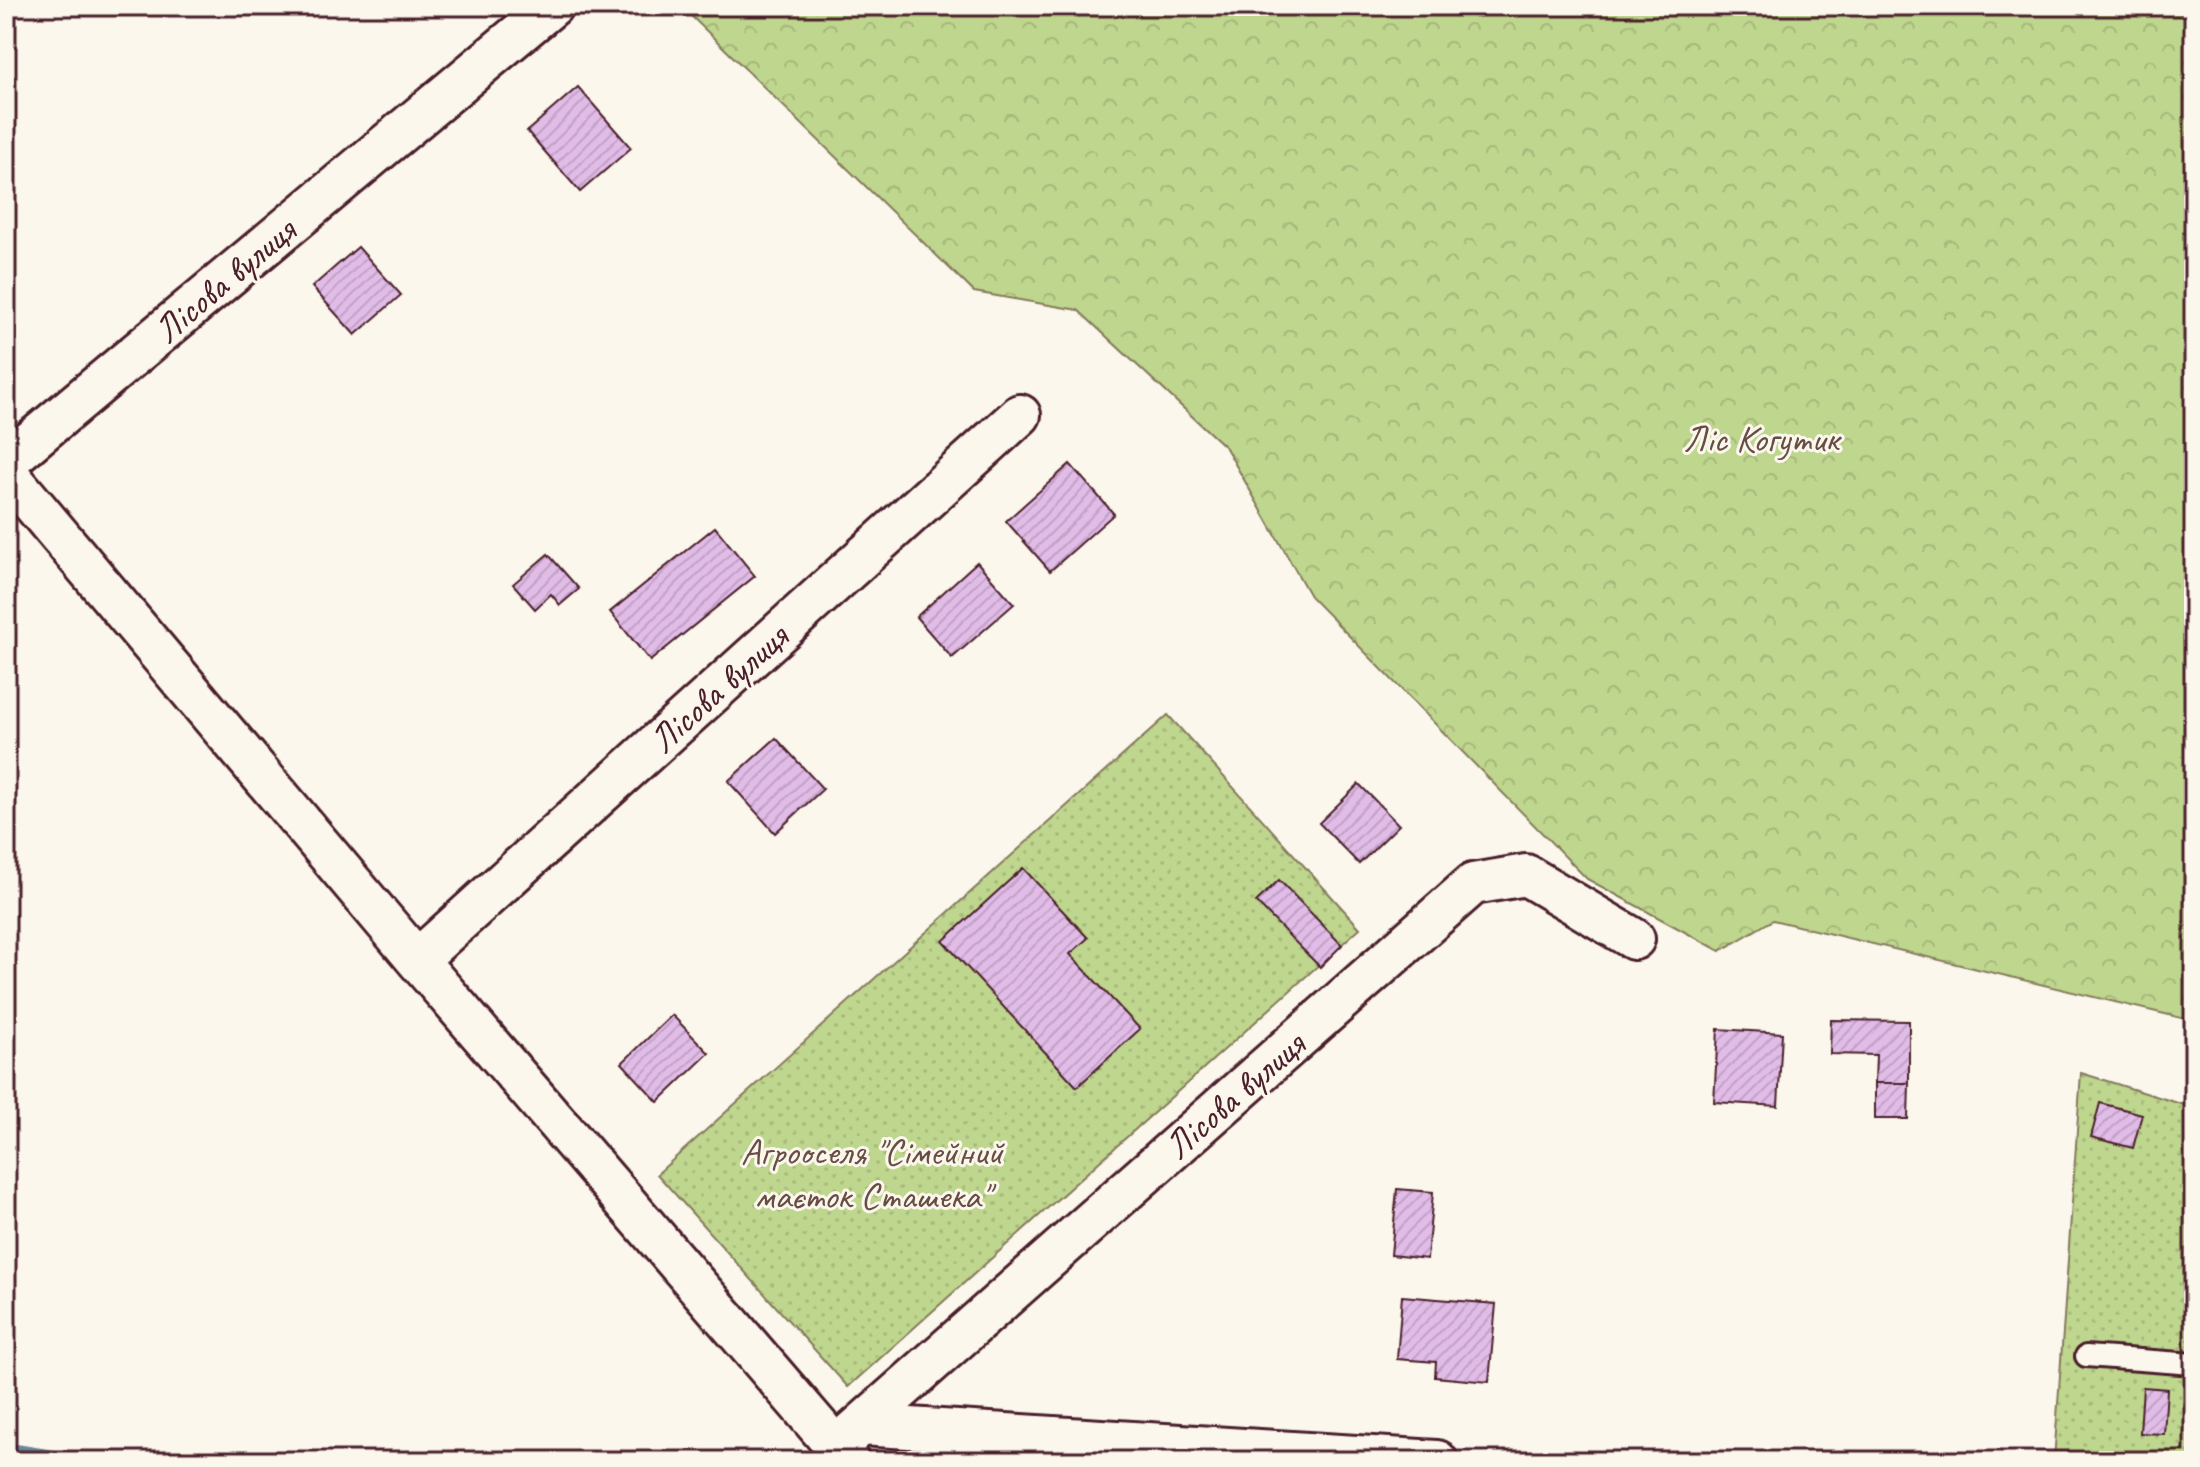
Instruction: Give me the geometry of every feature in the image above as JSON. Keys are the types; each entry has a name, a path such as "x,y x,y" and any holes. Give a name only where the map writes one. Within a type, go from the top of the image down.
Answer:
{"street":[{"name":"Лісова вулиця","path":"6,462 552,6"},
{"name":"Лісова вулиця","path":"417,960 1020,415"},
{"path":"6,472 417,960 849,1444 1437,1461"},
{"name":"Лісова вулиця","path":"849,1444 1473,884 1526,875 1634,939"}],"lane":[{"path":"2086,1356 2194,1364"}],"green space":[{"name":"Ліс Когутик","path":"681,6 2194,6 2194,1021 1773,920 1720,951 1587,879 1310,596 1226,448 1078,310 974,292"},
{"name":"Агрооселя \"Сімейний маєток Сташека\"","path":"1168,715 1360,928 848,1387 657,1174"},
{"path":"2081,1073 2194,1108 2194,1461 2054,1461"}],"building":[{"path":"578,87 631,148 580,192 527,131"},
{"path":"358,247 401,295 355,335 312,287"},
{"path":"1070,464 1114,514 1050,571 1006,521"},
{"path":"715,527 755,576 650,661 610,612"},
{"path":"548,554 579,589 560,605 551,594 535,609 513,584"},
{"path":"977,562 1014,604 952,658 916,617"},
{"path":"776,738 823,789 775,833 728,781"},
{"path":"1359,784 1399,825 1359,864 1319,823"},
{"name":"Агрооселя \"Сімейний маєток Сташека\"","path":"1023,868 1088,938 1070,954 1140,1029 1077,1087 943,941"},
{"path":"1279,880 1342,945 1320,967 1256,902"},
{"path":"672,1015 709,1053 658,1102 622,1063"},
{"path":"1831,1020 1909,1021 1909,1083 1875,1083 1876,1055 1830,1054"},
{"path":"1718,1029 1782,1033 1778,1106 1714,1102"},
{"path":"1875,1083 1909,1083 1908,1119 1875,1119"},
{"path":"2100,1103 2142,1114 2133,1148 2091,1137"},
{"path":"1397,1189 1433,1192 1427,1259 1391,1255"},
{"path":"1402,1296 1496,1304 1489,1382 1435,1377 1436,1362 1397,1359"},
{"path":"2143,1387 2167,1389 2164,1434 2140,1433"}],"waterway":[{"path":"6,1448 89,1461"}]}
